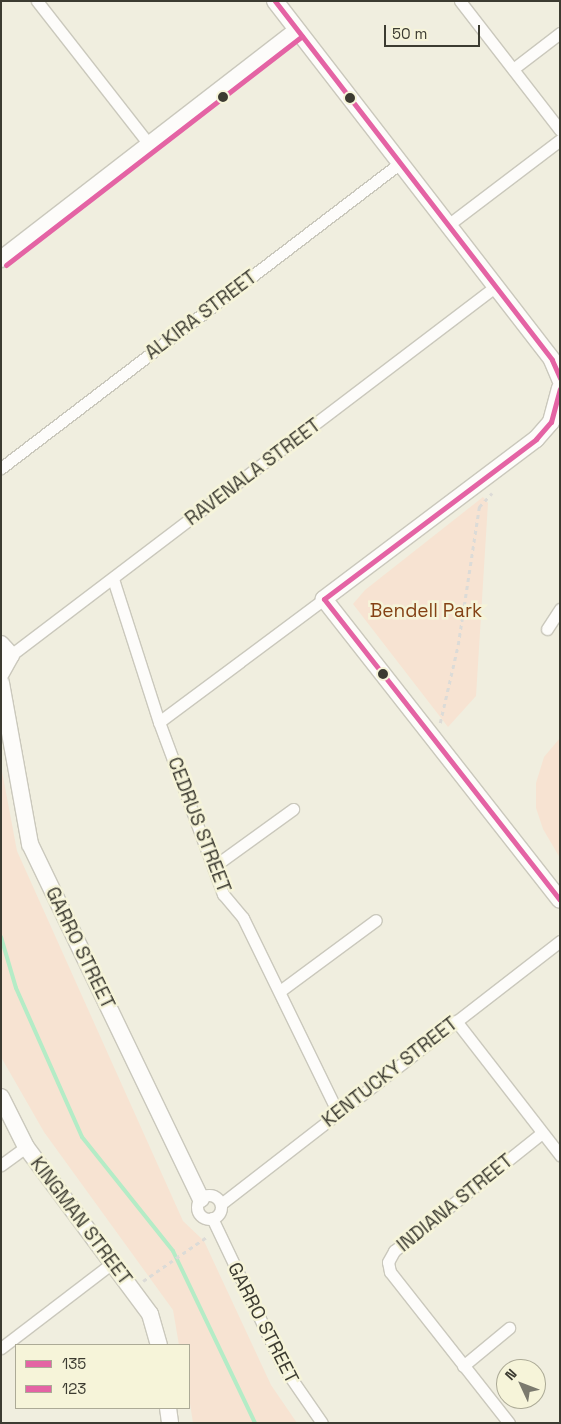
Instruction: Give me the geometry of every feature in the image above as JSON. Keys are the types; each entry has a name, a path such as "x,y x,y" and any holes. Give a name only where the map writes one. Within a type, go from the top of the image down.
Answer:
{"street":[{"path":"37,1 148,143"},
{"path":"275,1 552,360 560,379"},
{"path":"460,1 560,130"},
{"path":"3,254 298,30"},
{"path":"513,70 560,33"},
{"path":"448,225 560,140"},
{"name":"ALKIRA STREET","path":"1,468 400,163"},
{"name":"RAVENALA STREET","path":"6,650 113,579 495,287"},
{"path":"159,722 536,439 551,422 559,399 560,388"},
{"name":"CEDRUS STREET","path":"113,579 159,722 223,894 243,918 338,1113"},
{"path":"324,599 560,900"},
{"path":"547,629 560,609"},
{"path":"1,673 6,650"},
{"name":"GARRO STREET","path":"1,683 30,844 201,1199"},
{"path":"213,867 293,809"},
{"path":"280,991 376,920"},
{"name":"KENTUCKY STREET","path":"220,1204 560,941"},
{"path":"456,1021 560,1155"},
{"name":"KINGMAN STREET","path":"1,1097 26,1147 150,1314 159,1344"},
{"name":"INDIANA STREET","path":"509,1423 390,1272 388,1262 394,1251 542,1133"},
{"path":"1,1166 26,1147"},
{"path":"214,1196 220,1204 219,1213 212,1218 199,1213 201,1199 214,1196"},
{"name":"GARRO STREET","path":"212,1218 282,1365 322,1423"},
{"path":"1,1348 112,1262"},
{"path":"463,1366 509,1328"},
{"path":"168,1409 170,1423"}],"path":[{"path":"440,723 458,645 479,506 492,493"},
{"path":"157,1271 197,1243"}],"green space":[{"name":"Bendell Park","path":"483,497 488,503 476,696 448,727 353,604 365,590"},
{"path":"560,738 560,858 543,829 536,808 536,783 544,757"},
{"path":"1,766 17,851 183,1221 204,1241 271,1385 297,1423 193,1423 190,1404 190,1344 179,1344 173,1310 44,1132 1,1057"}],"waterway":[{"path":"1,937 16,988 82,1137 173,1251 255,1423"}],"transit line":[{"name":"135","path":"275,1 552,360 560,378"},
{"name":"123","path":"6,265 302,36"},
{"name":"135","path":"324,599 536,439 551,422 560,389"},
{"name":"135","path":"324,599 560,900"}]}
